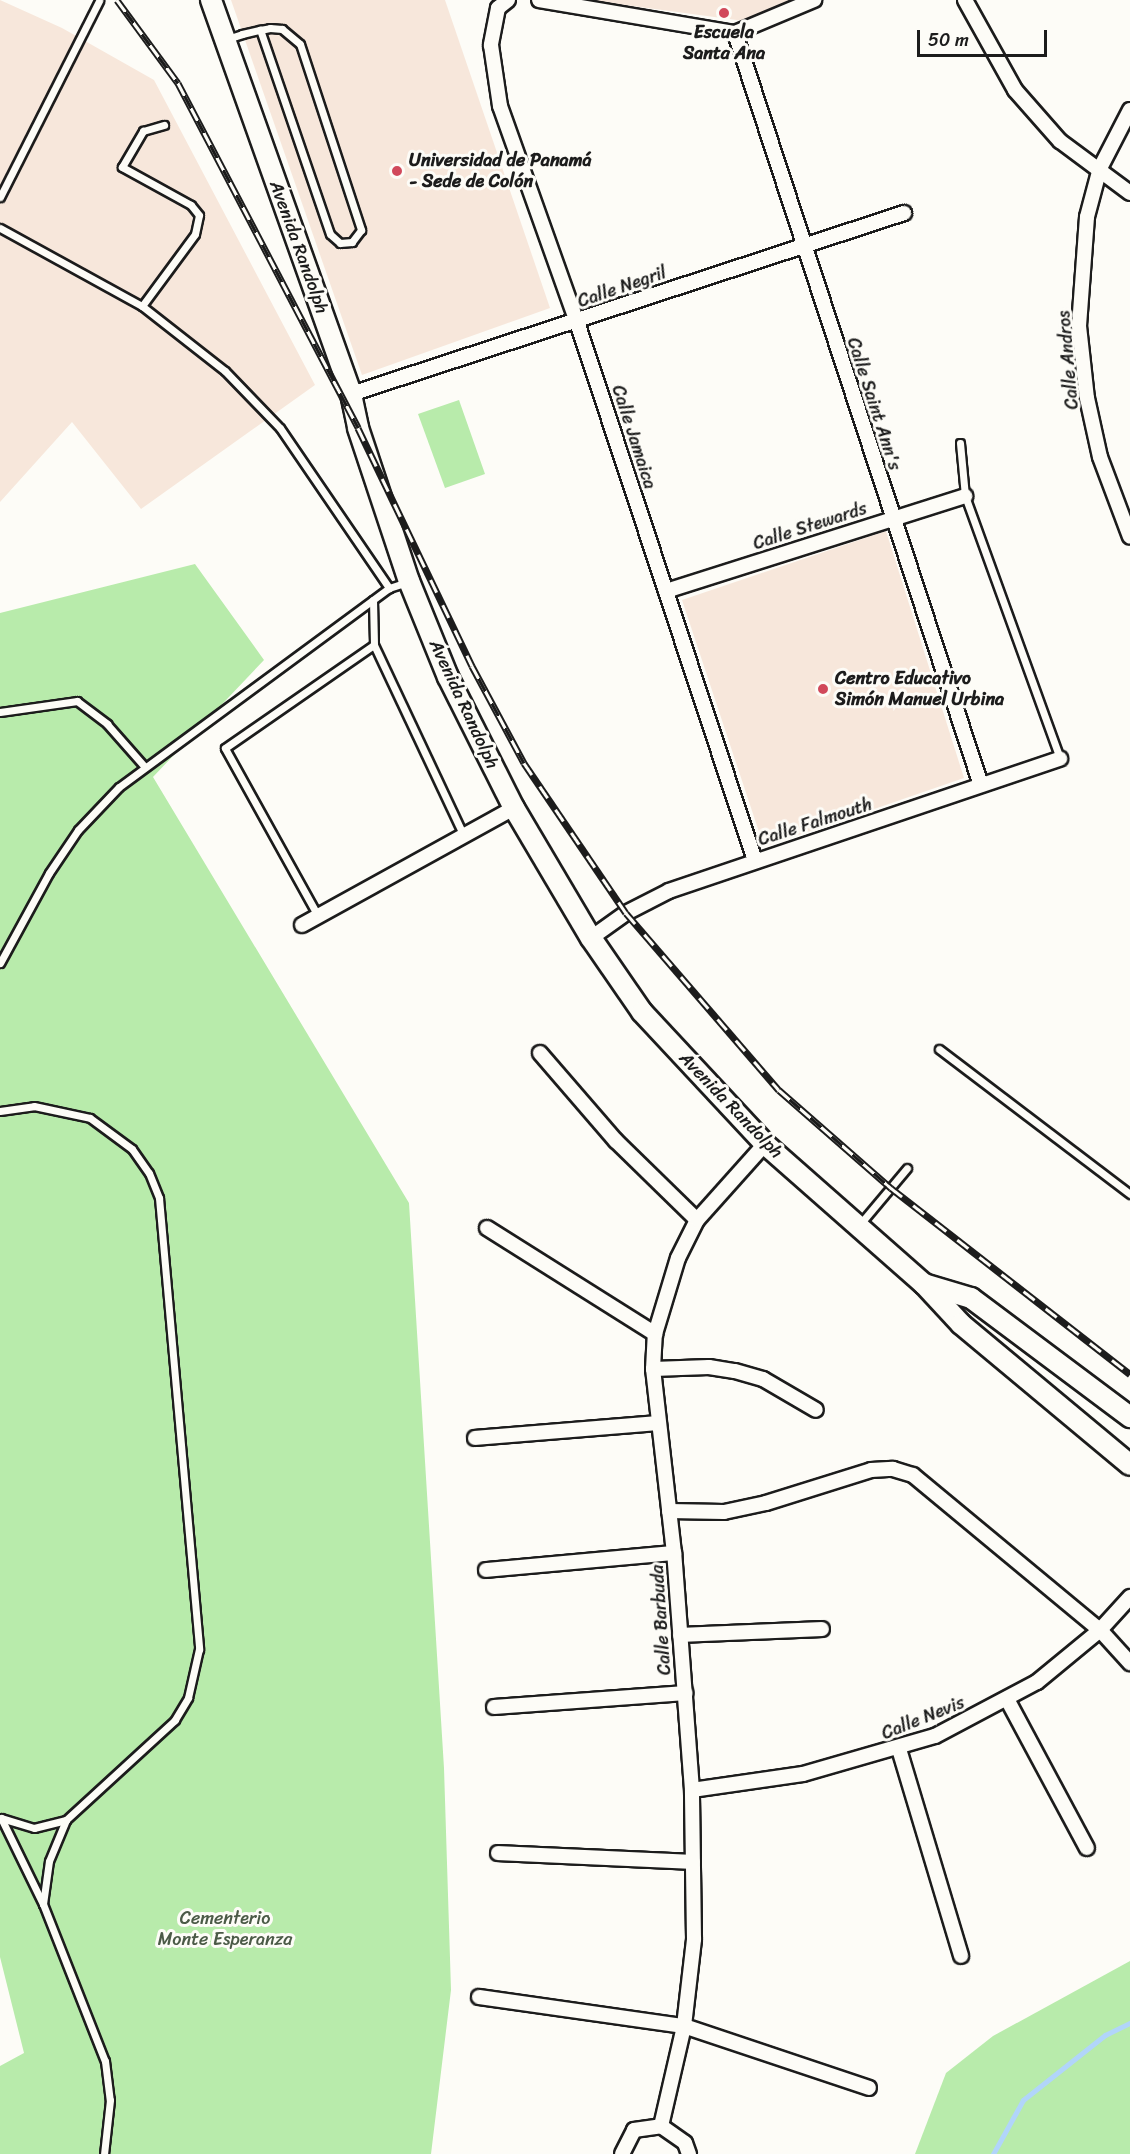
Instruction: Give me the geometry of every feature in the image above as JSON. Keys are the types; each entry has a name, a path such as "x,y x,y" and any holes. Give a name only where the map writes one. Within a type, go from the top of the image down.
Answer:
{"main road":[{"name":"Avenida Randolph","path":"211,0 351,394 358,428 409,581 448,677 514,808 591,938 642,1011 765,1144 924,1284 961,1324 1130,1465"},
{"name":"Avenida Randolph","path":"924,1284 970,1298 1130,1417"}],"street":[{"name":"Calle Jamaica","path":"508,0 498,8 493,24 491,45 500,106 578,322 755,861"},
{"path":"539,0 735,33 814,0"},
{"path":"965,0 1014,90 1060,141 1100,168 1130,193"},
{"name":"Calle Saint Ann's","path":"735,33 981,785"},
{"name":"Calle Andros","path":"1130,110 1100,168 1087,217 1079,326 1087,398 1100,457 1130,537"},
{"name":"Calle Negril","path":"351,394 578,322 904,213"},
{"name":"Calle Stewards","path":"666,591 965,496"},
{"name":"Calle Falmouth","path":"591,938 626,913 669,891 1060,759"},
{"path":"302,925 514,808"},
{"path":"540,1053 616,1141 697,1220"},
{"name":"Calle Barbuda","path":"662,2126 684,2026 694,1939 692,1790 674,1553 657,1423 653,1369 656,1334 678,1258 697,1220 765,1144"},
{"path":"487,1228 656,1334"},
{"path":"653,1369 708,1367 735,1371 763,1379 816,1410"},
{"path":"475,1438 657,1423"},
{"path":"669,1511 724,1512 766,1503 871,1470 893,1469 913,1475 1100,1630 1130,1663"},
{"path":"486,1570 674,1553"},
{"name":"Calle Nevis","path":"692,1790 764,1782 899,1749 934,1736 1037,1682 1100,1630 1130,1597"},
{"path":"680,1635 822,1629"},
{"path":"494,1707 684,1693"},
{"path":"1007,1699 1087,1848"},
{"path":"899,1749 960,1956"},
{"path":"498,1853 693,1862"},
{"path":"479,1997 684,2026 869,2088"},
{"path":"622,2154 634,2130 662,2126 685,2144 689,2154"}],"lane":[{"path":"0,197 99,0"},
{"path":"225,39 260,30 282,29 300,44 361,230 352,242 340,243 330,234 260,30"},
{"path":"142,306 195,234 198,215 191,205 122,167 143,131 164,125"},
{"path":"0,228 142,306 197,346 256,401 315,475 389,588"},
{"path":"960,443 965,496 1060,759"},
{"path":"0,963 49,873 78,830 144,766 389,588 409,581"},
{"path":"373,600 374,645 464,836"},
{"path":"318,916 225,748 374,645"},
{"path":"0,712 77,701 107,724 144,766"},
{"path":"939,1049 1130,1194"},
{"path":"0,1111 34,1106 63,1109 90,1118 113,1131 132,1149 149,1173 164,1224 199,1649 196,1673 175,1720 66,1820 49,1861 43,1904"},
{"path":"858,1226 907,1168"},
{"path":"1,1817 34,1828 66,1820"},
{"path":"1,1817 43,1904 105,2061 110,2100 104,2154"}],"shaded area":[{"path":"0,0 62,28 154,80 315,385 141,509 72,422 0,502"},
{"name":"Universidad de Panamá - Sede de Colón","path":"231,0 445,0 550,308 362,375"},
{"name":"Escuela Santa Ana","path":"588,0 792,0 744,21"},
{"name":"Centro Educativo Simón Manuel Urbina","path":"886,531 964,778 764,847 682,600"}],"green space":[{"path":"459,400 485,474 445,488 418,414"},
{"name":"Cementerio Monte Esperanza","path":"195,564 264,660 153,777 409,1203 444,1768 451,1990 431,2154 0,2154 0,2066 24,2053 0,1957 0,613"},
{"path":"1130,1961 1130,2154 915,2154 946,2073 993,2036"}],"waterway":[{"path":"993,2154 1023,2100 1105,2035 1130,2023"}],"railway":[{"path":"117,0 178,83 358,428 472,666 524,763 626,913 779,1090 891,1188 1130,1374"}],"place":[{"name":"Escuela Santa Ana","path":"724,13"},
{"name":"Universidad de Panamá - Sede de Colón","path":"397,171"},
{"name":"Centro Educativo Simón Manuel Urbina","path":"823,689"}]}
